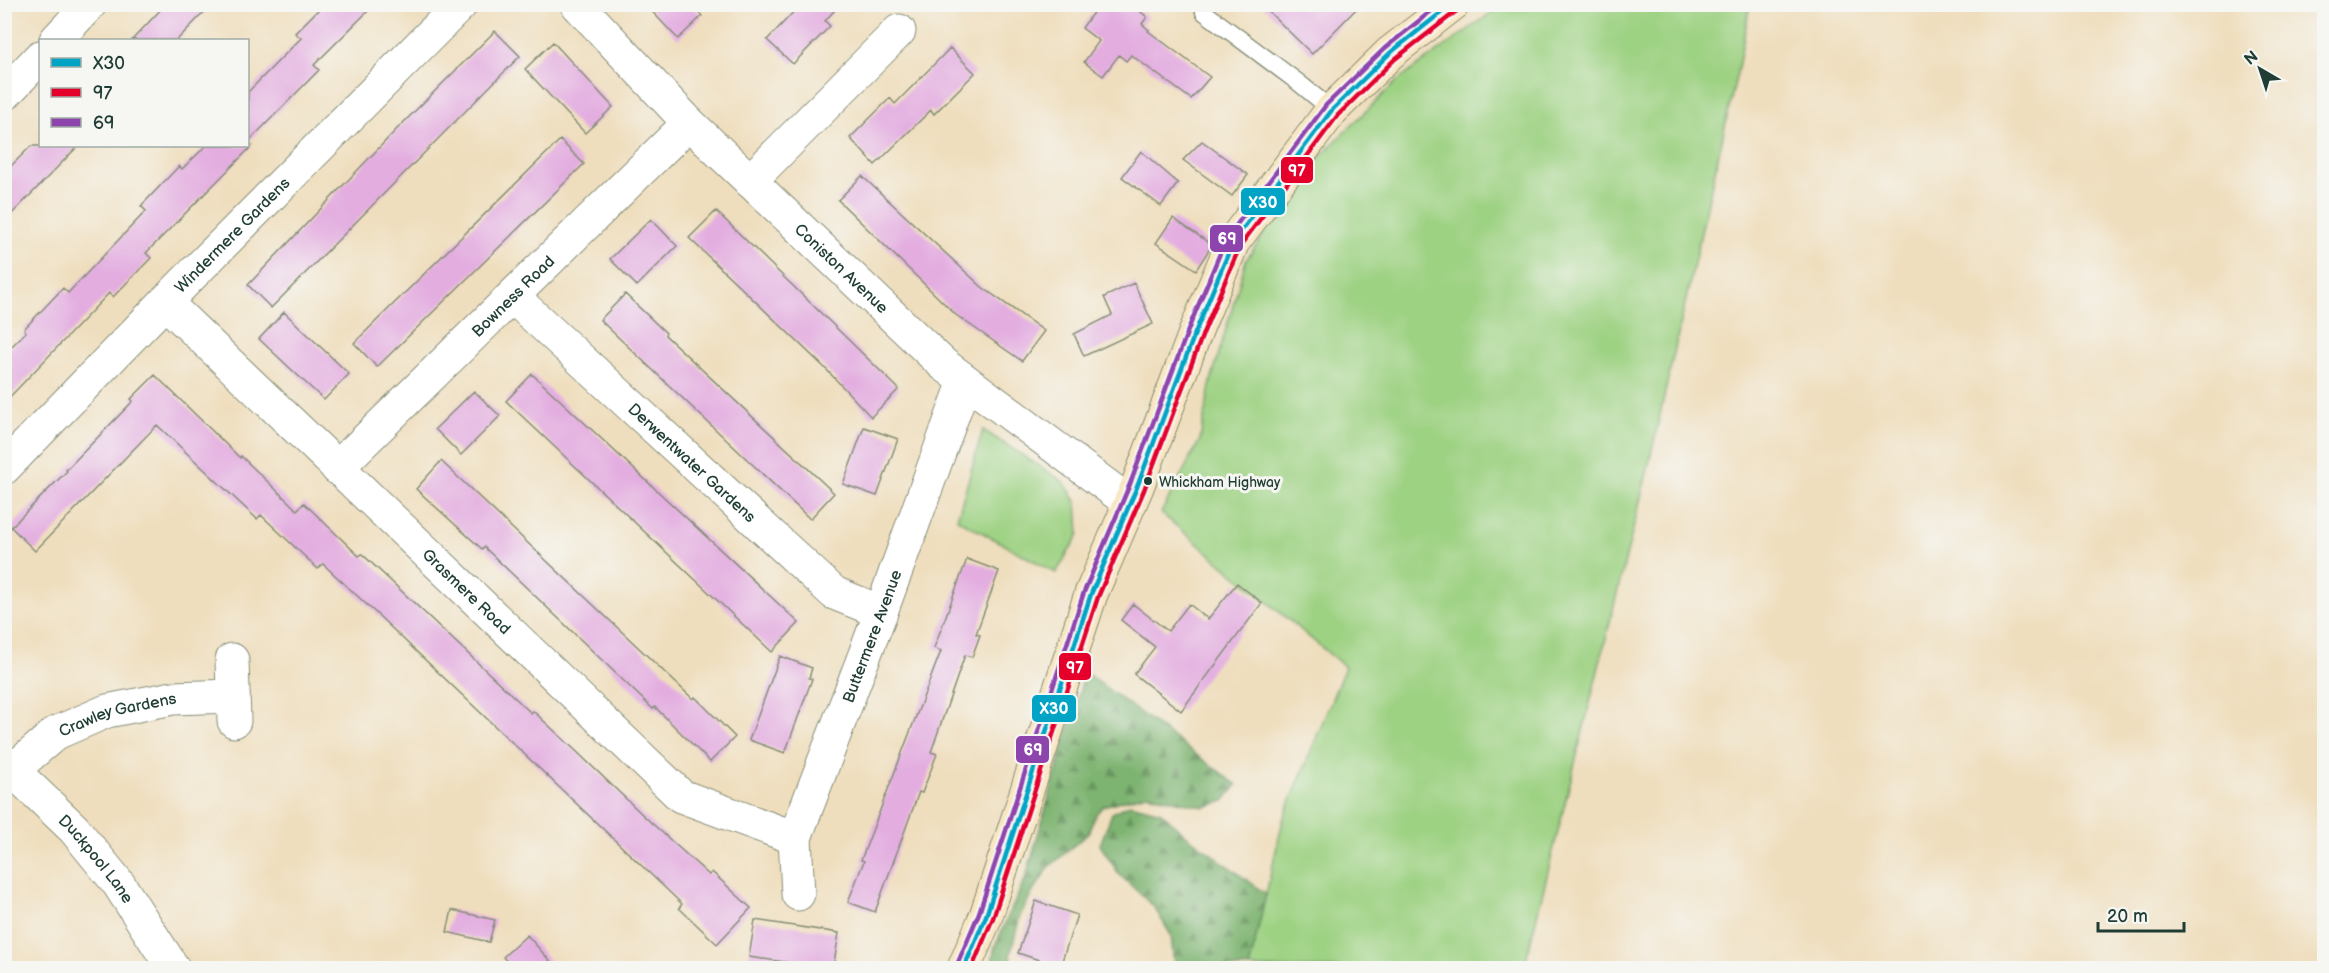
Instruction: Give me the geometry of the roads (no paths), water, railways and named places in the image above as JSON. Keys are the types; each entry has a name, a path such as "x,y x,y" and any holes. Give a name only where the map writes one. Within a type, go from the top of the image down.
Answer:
{"main road":[{"path":"964,969 986,916 1091,594 1233,242 1332,110 1390,53 1453,4"}],"street":[{"path":"57,39 90,4"},
{"name":"Windermere Gardens","path":"4,468 461,4"},
{"name":"Coniston Avenue","path":"577,4 689,123 942,364 1130,502"},
{"path":"750,181 898,31"},
{"path":"4,95 39,58"},
{"name":"Bowness Road","path":"337,468 689,123"},
{"name":"Derwentwater Gardens","path":"513,297 834,593 881,612"},
{"name":"Grasmere Road","path":"165,302 681,796 795,838"},
{"name":"Buttermere Avenue","path":"798,894 795,838 881,612 965,381"},
{"name":"Crawley Gardens","path":"9,765 56,734 107,711 173,698 234,708 232,660"},
{"name":"Duckpool Lane","path":"9,765 74,829 118,883 173,969"}],"lane":[{"path":"1204,12 1332,110"}],"place":[{"name":"Whickham Highway","path":"1148,481"}]}
